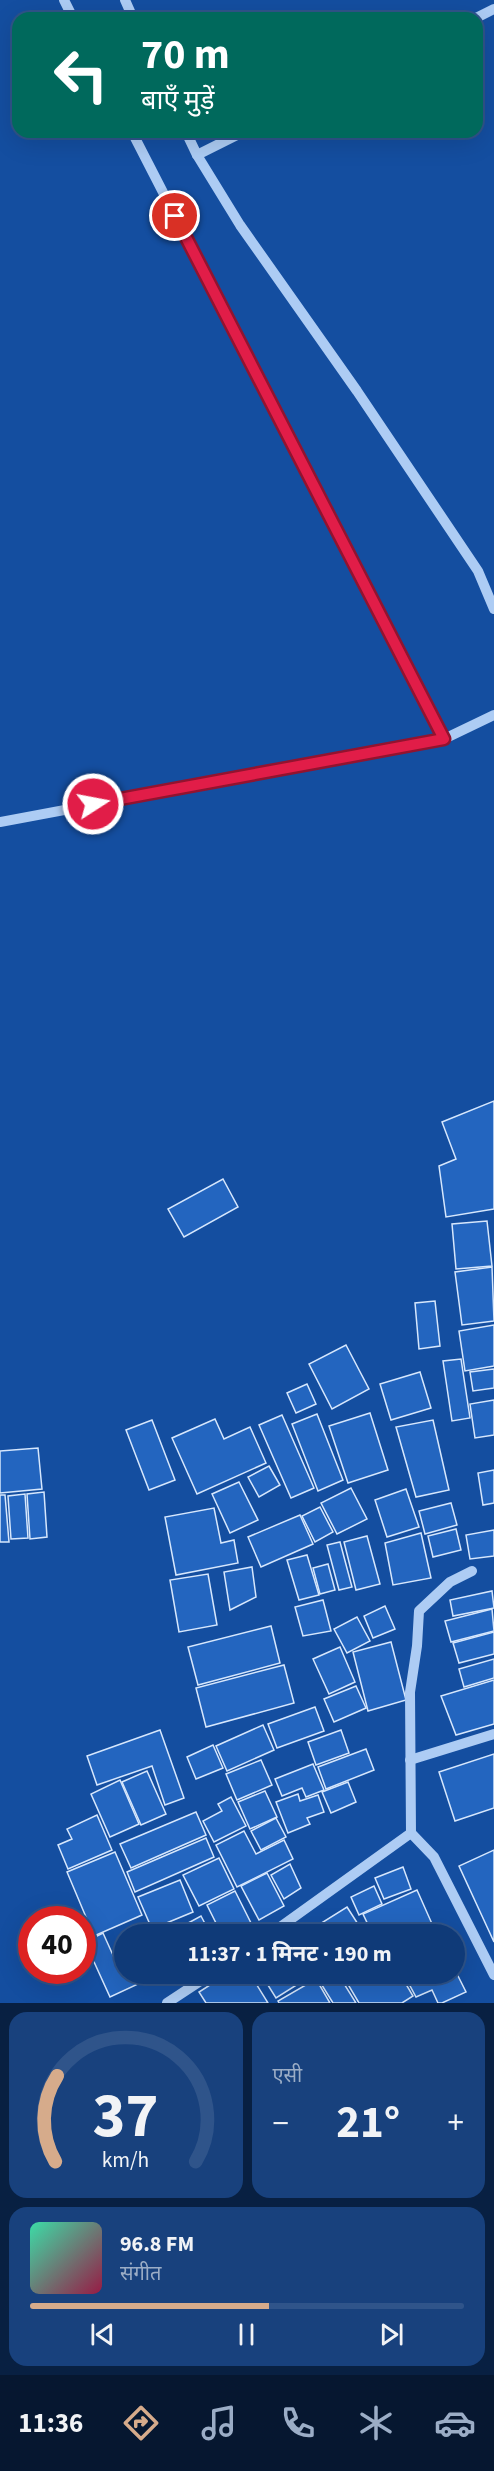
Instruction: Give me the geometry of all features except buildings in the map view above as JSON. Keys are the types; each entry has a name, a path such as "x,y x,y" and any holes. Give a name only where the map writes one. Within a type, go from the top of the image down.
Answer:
{"street":[{"path":"135,138 444,739"},
{"path":"189,138 240,225 357,391 478,571 494,609"},
{"path":"197,155 231,138"},
{"path":"0,822 444,739 494,715"},
{"path":"472,1571 450,1582 419,1611 417,1646 410,1692 411,1833 434,1857 494,1975"},
{"path":"410,1760 494,1734"},
{"path":"284,1924 411,1833"},
{"path":"167,2003 196,1984"}],"route":[{"path":"93,804 444,739 175,216"}]}
